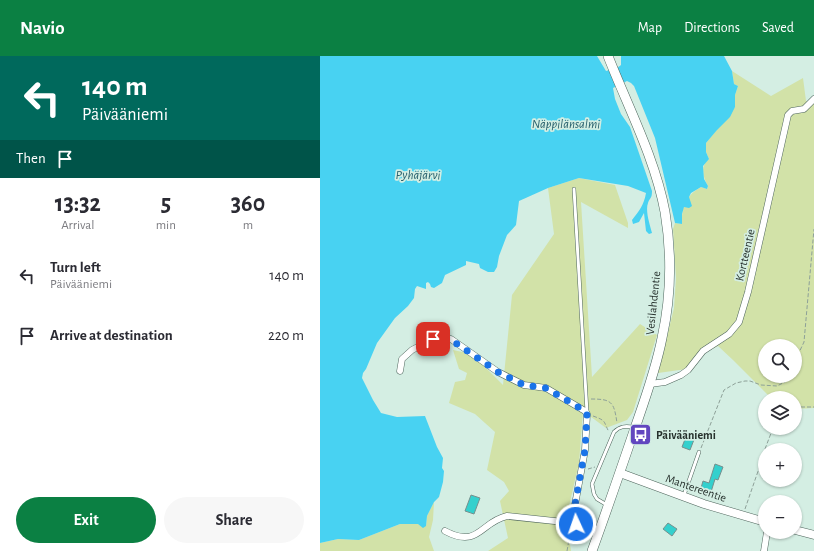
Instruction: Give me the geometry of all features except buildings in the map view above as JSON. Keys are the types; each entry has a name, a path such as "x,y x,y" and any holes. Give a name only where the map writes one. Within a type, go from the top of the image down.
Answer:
{"main road":[{"name":"Vesilahdentie","path":"592,551 609,506 650,384 662,339 668,302 670,276 668,232 665,211 655,174 648,152 608,56"}],"street":[{"name":"Kortteentie","path":"650,384 665,382 688,370 703,351 728,334 739,322 748,292 788,115 792,111 804,109 814,99"},
{"path":"400,371 402,359 412,350 433,339 450,339 498,372 524,385 546,388 585,411 587,414 585,450 572,521 573,523"},
{"name":"Mantereentie","path":"620,473 683,497 758,520"},
{"path":"445,531 454,536 472,536 482,532 499,518 507,516 573,523 600,530"},
{"path":"802,532 814,535"},
{"path":"764,551 767,539"}],"lane":[{"path":"574,189 587,414"},
{"path":"609,506 602,503 594,494 592,484 612,436 618,428 626,426 635,428"},
{"path":"683,497 699,452"},
{"path":"570,535 573,523"}],"path":[{"path":"802,346 804,342 814,230"},
{"path":"699,452 724,390 736,383 745,381 750,381 761,385 777,386 783,383"},
{"path":"587,399 604,399 610,402 615,412 618,428"},
{"path":"802,407 814,407"},
{"path":"587,414 604,420 607,426 607,431 612,436"},
{"path":"582,470 596,467 598,468"},
{"path":"743,516 758,471"},
{"path":"567,551 570,535"}],"green space":[{"path":"732,71 771,96 803,78 806,101 814,102 814,408 802,409 802,391 764,391 718,346 700,355 694,368 658,373 674,308 676,278 673,229 675,223 682,224 682,213 688,198 701,187 707,189 708,186 703,172 704,165 709,159 706,152 706,143 735,107 735,95 738,86 734,84"},
{"path":"579,178 615,185 628,223 628,228 581,202 592,377 640,324 657,335 633,412 627,420 606,428 583,411 579,463 566,519 571,551 488,551 508,538 500,501 509,491 504,482 487,470 495,432 475,414 449,403 455,382 465,380 467,373 459,369 453,350 472,354 503,385 512,295 554,234 548,188"},
{"path":"434,502 433,520 429,537 434,551 320,551 320,543 338,539 359,540 400,524 418,524 426,526 427,516"}],"water":[{"name":"Pyhäjärvi","path":"320,56 597,56 606,71 617,68 621,65 621,56 724,56 732,71 734,84 738,86 735,95 735,107 730,117 706,143 706,152 709,159 703,166 704,179 708,186 707,189 701,187 691,193 689,197 692,206 689,208 684,207 682,224 675,223 655,138 634,86 627,81 613,88 615,99 621,114 630,127 652,191 647,210 652,233 649,234 646,231 644,213 639,222 633,224 632,220 643,204 646,193 628,186 579,178 548,188 519,201 516,225 507,235 494,272 488,272 480,268 479,264 466,261 466,265 445,275 442,283 434,288 431,287 428,282 426,283 426,289 417,286 415,289 414,298 395,318 377,343 362,378 381,413 397,417 425,416 443,458 443,482 439,497 434,502 427,516 426,526 423,528 418,524 400,524 359,540 338,539 320,543"}],"place":[{"name":"Päivääniemi","path":"640,435"}],"route":[{"path":"433,339 450,339 507,377 524,385 546,388 585,411 587,414 585,450 572,521 576,524"}],"water label":[{"name":"Näppilänsalmi","path":"566,124"}]}
